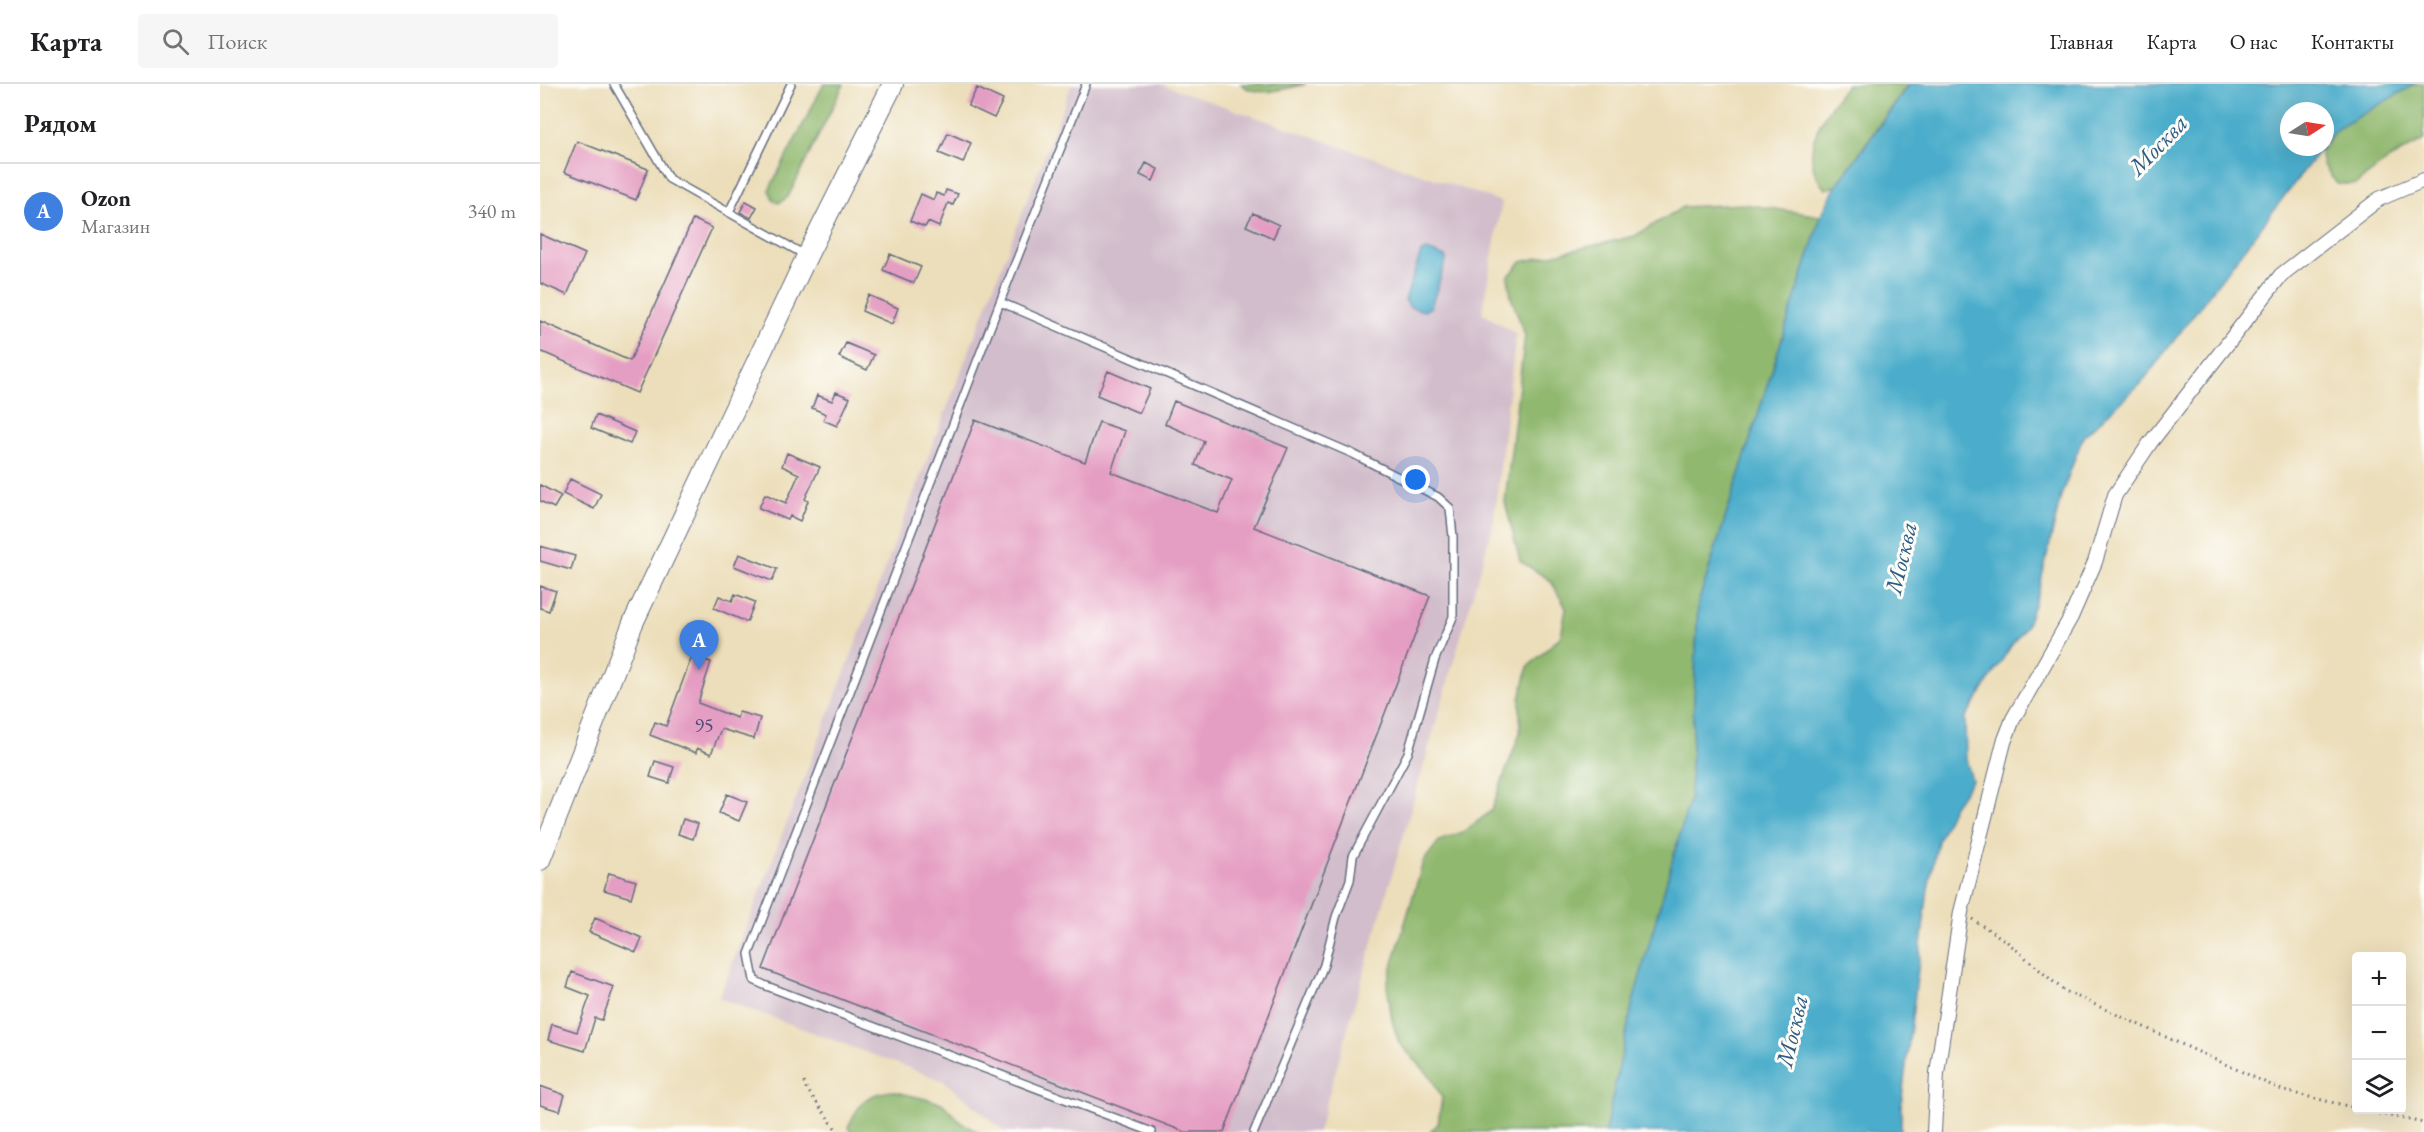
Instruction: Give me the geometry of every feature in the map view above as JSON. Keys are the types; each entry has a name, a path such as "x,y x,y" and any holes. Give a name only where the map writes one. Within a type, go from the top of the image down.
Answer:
{"main road":[{"path":"540,860 633,623 807,256 893,84"}],"street":[{"path":"1934,1132 1937,1073 1961,912 2004,742 2013,719 2072,617 2095,562 2115,495 2151,442 2282,276 2379,199 2424,180"}],"lane":[{"path":"614,84 669,180 807,256"},
{"path":"729,212 790,84"},
{"path":"1086,84 748,954 749,967 754,980 764,986 1152,1132"},
{"path":"1000,302 1351,453 1438,497 1450,508 1453,537 1453,617 1435,659 1407,753 1353,856 1350,880 1336,918 1324,965 1254,1132"}],"path":[{"path":"1961,912 2006,941 2063,990 2284,1091 2352,1107"},
{"path":"804,1082 838,1132"},
{"path":"2380,1114 2424,1123"}],"shaded area":[{"path":"1072,84 1160,84 1502,202 1482,313 1516,334 1493,525 1318,1132 1005,1132 944,1081 719,998"}],"green space":[{"path":"824,84 844,84 788,197 779,203 774,201 769,190"},
{"path":"1241,84 1306,84 1263,92"},
{"path":"1847,84 1908,84 1836,186 1825,189 1816,176 1812,162 1812,148 1822,121"},
{"path":"2415,84 2424,84 2424,140 2389,159 2356,184 2337,184 2323,165 2321,156 2334,156 2335,130"},
{"path":"1744,204 1821,216 1698,604 1690,798 1633,1002 1605,1132 1430,1132 1438,1124 1442,1098 1430,1076 1399,1043 1392,1020 1387,984 1423,862 1439,841 1465,831 1491,811 1520,733 1520,699 1528,667 1561,636 1566,608 1550,580 1520,561 1505,502 1525,335 1511,297 1508,277 1521,262 1635,236 1683,207"},
{"path":"892,1091 942,1103 962,1123 978,1132 851,1132 848,1127 864,1101 883,1092"}],"water":[{"name":"Москва","path":"1910,84 2415,84 2334,131 2334,102 2280,102 2280,156 2315,156 2143,381 2083,437 2061,496 2038,594 2026,627 2011,646 1965,718 1966,759 1972,780 1952,809 1938,841 1928,889 1901,1106 1901,1132 1605,1132 1633,1002 1690,798 1698,604 1821,216 1836,186"},
{"path":"1427,250 1446,257 1446,261 1431,307 1424,311 1410,307 1405,300 1421,252"}],"building":[{"path":"977,88 1003,100 994,118 968,106"},
{"path":"948,133 971,143 963,163 939,153"},
{"path":"577,141 648,169 636,200 564,172"},
{"path":"1146,163 1158,169 1153,181 1140,175"},
{"path":"946,190 958,194 953,205 948,203 939,227 928,222 925,227 910,221 921,194 934,200 936,193 944,196"},
{"path":"746,201 757,207 751,218 740,212"},
{"path":"1253,213 1279,225 1273,238 1246,226"},
{"path":"693,219 712,228 637,393 540,351 540,321 630,361"},
{"path":"540,234 585,254 567,295 540,283"},
{"path":"890,254 921,267 914,283 883,270"},
{"path":"868,295 898,308 892,324 862,311"},
{"path":"846,343 874,355 867,370 839,357"},
{"path":"1108,371 1150,389 1139,413 1097,395"},
{"path":"836,392 850,398 837,426 823,420 826,414 812,408 817,395 832,401"},
{"path":"1174,401 1288,448 1254,527 1430,596 1224,1132 1185,1132 763,969 975,420 1085,462 1099,422 1125,431 1111,472 1218,513 1232,480 1195,465 1204,441 1165,424"},
{"path":"596,415 635,432 630,444 591,428"},
{"path":"787,453 820,467 805,499 808,501 800,521 790,516 788,520 759,508 765,494 786,503 799,474 782,466"},
{"path":"570,479 601,494 594,509 563,494"},
{"path":"540,485 561,496 554,508 540,501"},
{"path":"540,546 575,556 571,570 540,561"},
{"path":"739,554 777,569 772,581 734,566"},
{"path":"540,586 556,591 549,611 540,608"},
{"path":"735,594 755,602 747,622 714,608 719,596 732,601"},
{"path":"692,656 711,662 698,703 737,718 739,712 760,718 754,739 721,729 711,754 697,748 696,753 650,735 655,722 666,726"},
{"path":"655,761 674,767 669,783 650,777"},
{"path":"727,794 747,802 739,821 719,813"},
{"path":"683,819 698,824 693,839 678,834"},
{"path":"609,873 636,881 631,898 604,890"},
{"path":"595,918 642,938 636,952 589,932"},
{"path":"572,972 614,987 602,1020 595,1018 585,1051 548,1040 552,1024 577,1032 590,996 567,987"},
{"path":"540,1086 565,1095 560,1111 540,1105"}],"place":[{"name":"Ozon","path":"699,670"}]}
